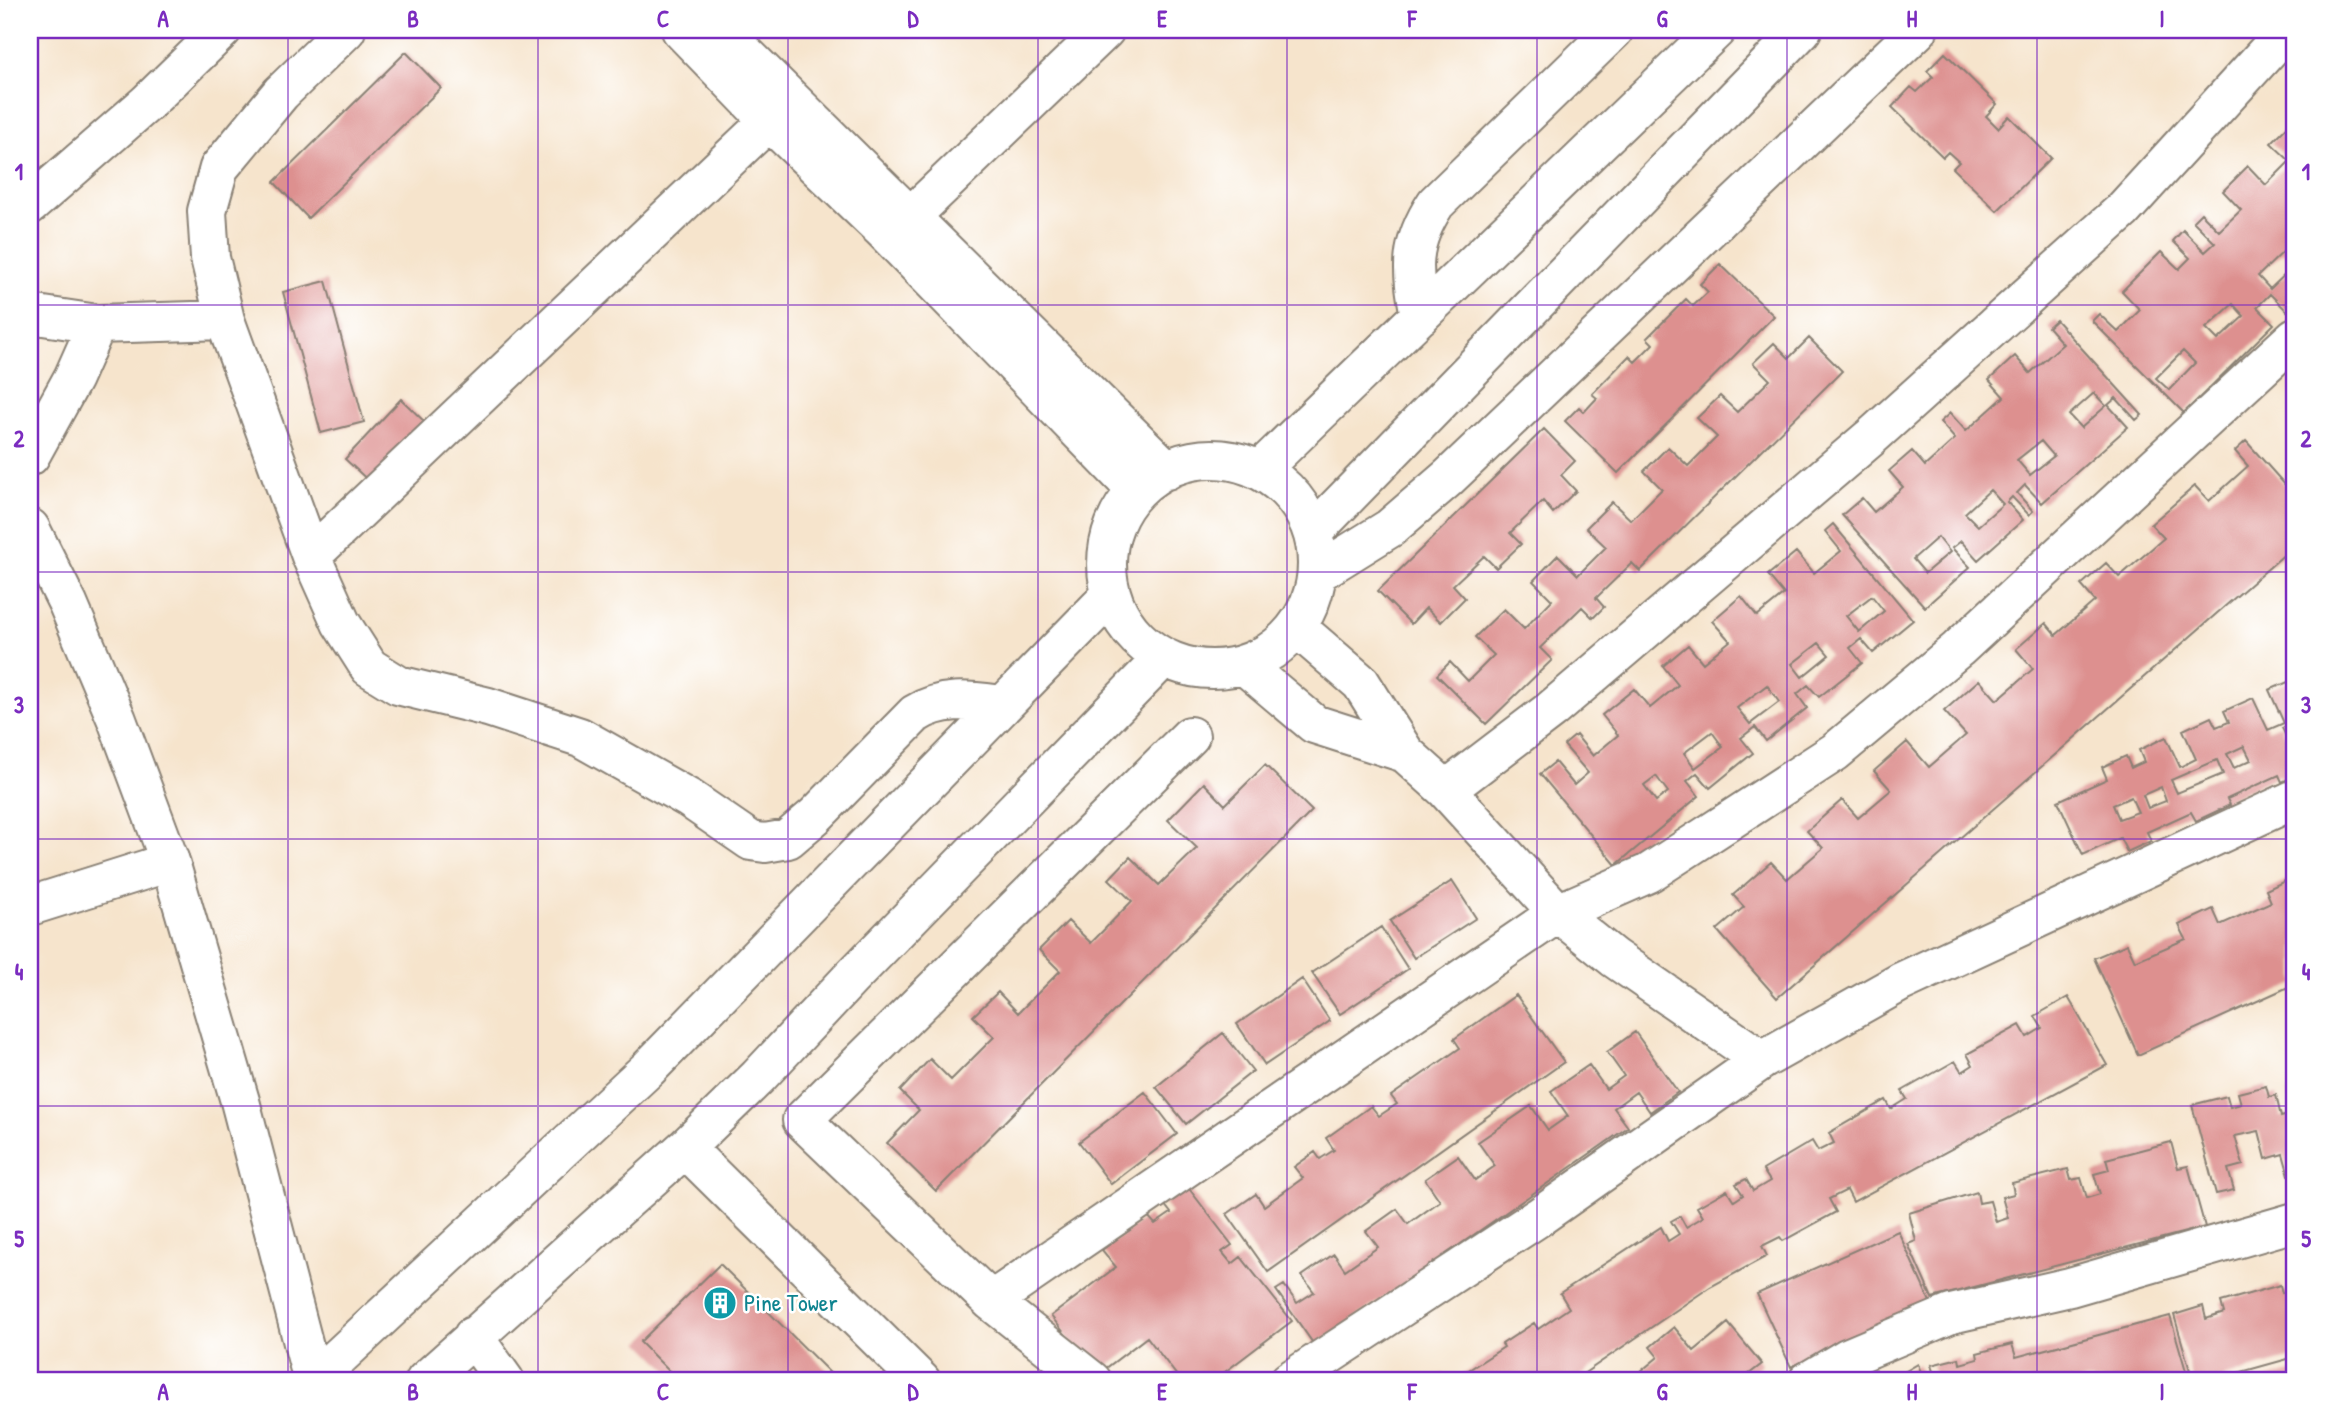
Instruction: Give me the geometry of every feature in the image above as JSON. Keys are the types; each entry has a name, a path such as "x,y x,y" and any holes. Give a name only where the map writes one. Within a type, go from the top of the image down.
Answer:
{"street":[{"path":"30,205 147,103 222,30"},
{"path":"346,30 281,93 219,168 206,211 209,258 225,320 311,556 341,623 369,667 398,685 488,707 580,737 690,799 751,841 765,843 788,839 815,817 915,714 929,706 947,701 1003,705"},
{"path":"681,30 769,121 1151,480"},
{"path":"722,30 910,217 1151,480"},
{"path":"910,217 1105,30"},
{"path":"1420,316 1412,275 1415,248 1420,228 1436,203 1614,30"},
{"path":"1261,469 1716,30"},
{"path":"1314,531 1650,183 1802,30"},
{"path":"1319,572 1390,528 1448,478 1918,30"},
{"path":"1446,790 1551,710 1689,589 1870,438 2122,211 2287,30"},
{"path":"311,556 769,121"},
{"path":"30,314 97,324 225,320"},
{"path":"30,456 73,378 97,324"},
{"path":"991,1301 1558,913 1648,873 1835,752 1958,649 2295,337"},
{"path":"1221,457 1261,469 1294,495 1314,531 1319,572 1307,612 1281,645 1244,665 1203,669 1163,658 1130,632 1110,596 1106,554 1117,514 1151,480 1180,462 1221,457"},
{"path":"30,528 68,604 112,709 170,862 240,1101 313,1381 648,1069 1110,596"},
{"path":"1296,627 1361,682 1405,753 1446,790 1558,913 1614,958 1762,1060"},
{"path":"425,1381 685,1148 758,1077 859,969 1163,658"},
{"path":"1244,665 1314,724 1405,753"},
{"path":"1092,1381 991,1301 802,1120 1190,736"},
{"path":"1289,1381 1539,1217 1762,1060 1901,982 2295,799"},
{"path":"30,906 170,862"},
{"path":"685,1148 921,1381"},
{"path":"1808,1381 1846,1358 1951,1314 2070,1287 2295,1222"},
{"path":"473,1336 505,1381"}],"building":[{"path":"406,52 441,88 308,218 274,182"},
{"path":"1945,53 1997,104 1986,116 1998,128 2009,116 2051,158 1997,211 1953,168 1959,162 1948,152 1943,157 1892,107 1911,87 1917,92 1933,77 1927,71"},
{"path":"2290,124 2295,130 2295,265 2295,303 2287,311 2270,294 2257,307 2274,324 2184,413 2092,321 2099,314 2118,332 2140,310 2122,291 2161,252 2179,269 2190,258 2173,241 2183,230 2205,252 2215,243 2193,221 2201,213 2219,231 2241,210 2223,191 2248,166 2266,185 2290,161 2271,143","holes":["2283,252 2295,265 2270,289 2258,276","2233,304 2244,316 2218,340 2206,328","2183,351 2195,363 2169,390 2156,378"]},
{"path":"1720,264 1774,316 1618,473 1565,421 1579,407 1584,412 1597,398 1592,394 1629,356 1635,362 1653,344 1647,338 1686,299 1693,306 1708,292 1700,284"},
{"path":"326,281 364,422 321,433 283,292"},
{"path":"2056,320 2142,415 2136,420 2116,398 2108,405 2128,427 2042,503 2025,485 2017,493 2033,511 2029,515 2012,497 2007,502 2023,520 1978,560 1961,541 1952,548 1970,567 1925,607 1842,515 1862,498 1874,512 1903,487 1889,471 1912,451 1925,466 1955,439 1940,422 1950,413 1966,431 2004,397 1989,380 2015,356 2030,373 2063,344 2048,327","holes":["2094,393 2106,406 2081,428 2069,415","2041,441 2054,456 2030,475 2017,460","1990,490 2003,504 1978,526 1965,513","1938,537 1950,552 1925,573 1913,559"]},
{"path":"1809,338 1842,371 1640,571 1632,563 1596,598 1604,607 1593,618 1582,607 1540,648 1552,660 1486,724 1437,675 1450,662 1468,681 1494,655 1475,637 1504,609 1524,629 1552,600 1533,581 1558,555 1578,575 1606,547 1586,528 1612,502 1631,520 1662,489 1644,471 1668,447 1688,466 1717,437 1697,418 1720,396 1737,412 1770,380 1753,363 1774,343 1789,358"},
{"path":"401,399 429,426 373,485 345,459"},
{"path":"1544,429 1575,461 1561,475 1576,491 1553,513 1543,501 1510,533 1521,544 1496,568 1484,556 1453,585 1465,598 1441,622 1426,608 1411,624 1378,591"},
{"path":"2246,441 2295,496 2295,545 1777,998 1717,930 1744,907 1733,895 1771,862 1787,879 1823,848 1807,831 1842,800 1858,818 1891,790 1874,771 1907,742 1929,767 1966,735 1944,711 1979,680 1997,700 2033,669 2016,649 2046,623 2056,635 2095,601 2081,585 2106,563 2119,577 2164,538 2151,524 2195,486 2209,501 2248,466 2235,451"},
{"path":"1833,524 1913,620 1873,653 1861,639 1850,648 1862,663 1819,697 1808,685 1797,694 1807,708 1766,741 1755,727 1741,738 1753,753 1710,788 1697,773 1687,781 1699,796 1616,865 1540,774 1555,762 1574,785 1588,773 1564,745 1576,735 1593,756 1618,735 1602,715 1634,689 1650,708 1678,685 1663,666 1688,645 1703,663 1730,641 1712,621 1741,596 1757,616 1784,594 1768,575 1796,552 1814,573 1841,551 1825,531","holes":["1872,596 1884,611 1859,632 1846,616","1819,643 1829,655 1802,677 1792,664","1767,685 1779,702 1750,724 1737,708","1712,732 1723,747 1695,768 1684,753","1656,776 1668,792 1656,801 1644,785"]},
{"path":"2295,679 2295,722 2282,728 2290,744 2295,742 2295,776 2282,782 2279,775 2227,799 2230,805 2196,821 2191,812 2147,832 2151,841 2127,852 2120,838 2083,855 2058,801 2107,779 2102,767 2126,756 2131,768 2144,762 2139,750 2166,737 2180,767 2196,759 2183,730 2211,717 2216,727 2229,722 2224,711 2253,698 2268,730 2284,723 2269,690","holes":["2244,746 2251,760 2234,768 2227,754","2217,760 2223,774 2177,793 2171,780","2161,787 2166,801 2148,808 2143,795","2131,797 2138,812 2119,819 2113,805"]},
{"path":"1265,765 1312,811 936,1191 887,1143 919,1110 900,1091 930,1059 951,1080 994,1037 973,1016 998,992 1018,1013 1060,971 1039,950 1068,921 1091,943 1132,901 1109,879 1130,857 1159,885 1197,848 1168,820 1204,783 1225,805"},
{"path":"2295,876 2295,984 2138,1055 2094,958 2127,944 2135,961 2186,939 2179,925 2213,909 2220,925 2271,902 2266,890"},
{"path":"1452,881 1476,918 1414,958 1390,921"},
{"path":"1381,927 1408,969 1340,1014 1312,973"},
{"path":"1302,979 1330,1021 1265,1065 1237,1024"},
{"path":"1516,995 1564,1062 1268,1272 1227,1214 1256,1194 1264,1206 1303,1178 1294,1167 1315,1152 1320,1159 1334,1150 1326,1138 1371,1106 1379,1116 1397,1104 1391,1096 1460,1048 1454,1039"},
{"path":"2068,997 2107,1065 1853,1202 1847,1190 1829,1199 1836,1212 1783,1241 1780,1237 1762,1246 1767,1256 1710,1287 1573,1381 1452,1381 1504,1347 1502,1344 1534,1323 1538,1329 1569,1308 1560,1293 1661,1227 1668,1241 1679,1234 1671,1221 1680,1216 1686,1227 1703,1217 1697,1207 1727,1190 1734,1201 1743,1195 1736,1184 1746,1179 1753,1191 1770,1181 1763,1170 1812,1141 1818,1151 1834,1143 1829,1133 1886,1100 1891,1109 1907,1099 1902,1091 1955,1061 1962,1072 1973,1065 1967,1054 2020,1025 2027,1037 2042,1028 2035,1016"},
{"path":"1635,1032 1678,1092 1650,1112 1636,1092 1614,1108 1628,1127 1315,1346 1276,1290 1284,1285 1297,1303 1314,1292 1302,1276 1334,1254 1345,1270 1378,1247 1366,1231 1397,1209 1408,1224 1440,1201 1425,1179 1458,1156 1475,1180 1495,1166 1478,1142 1531,1106 1548,1130 1568,1116 1551,1091 1589,1065 1606,1089 1624,1076 1607,1052"},
{"path":"1223,1033 1253,1071 1186,1124 1156,1087"},
{"path":"2295,1078 2295,1174 2289,1175 2283,1154 2266,1159 2259,1131 2235,1136 2243,1165 2228,1169 2234,1190 2216,1194 2192,1105 2227,1096 2230,1107 2241,1104 2238,1093 2266,1086 2269,1097 2276,1095 2281,1117 2292,1114 2287,1092 2294,1090 2291,1079"},
{"path":"1145,1092 1177,1134 1111,1184 1079,1142"},
{"path":"2171,1142 2178,1168 2188,1166 2205,1227 1932,1298 1908,1244 1916,1241 1909,1213 1977,1192 1979,1203 1990,1201 1996,1222 2008,1218 2002,1197 2014,1194 2012,1183 2068,1169 2071,1180 2081,1178 2087,1198 2100,1194 2094,1174 2109,1170 2106,1159"},
{"path":"1187,1186 1232,1245 1222,1252 1232,1264 1241,1257 1292,1321 1213,1381 1181,1381 1147,1337 1097,1375 1051,1316 1116,1267 1102,1250 1148,1216 1155,1224 1171,1213 1164,1204"},
{"path":"1898,1231 1931,1304 1791,1367 1757,1294"},
{"name":"Pine Tower","path":"720,1264 838,1381 679,1381 640,1342"},
{"path":"2280,1285 2282,1293 2295,1290 2295,1357 2209,1381 2193,1381 2174,1315 2203,1306 2206,1319 2224,1313 2221,1302"},
{"path":"2170,1316 2189,1381 2184,1378 2171,1381 1936,1381 1931,1365 1959,1358 1960,1364 1978,1359 1977,1353 2012,1344 2016,1357"},
{"path":"1728,1323 1762,1364 1740,1381 1629,1381 1658,1357 1650,1347 1674,1327 1694,1351"},
{"path":"1918,1364 1924,1381 1889,1381"},
{"path":"2295,1371 2295,1381 2261,1381 2261,1380"},
{"path":"1444,1373 1449,1381 1431,1381"},
{"path":"1619,1373 1627,1381 1609,1381"}],"place":[{"name":"Pine Tower","path":"720,1303"}]}
